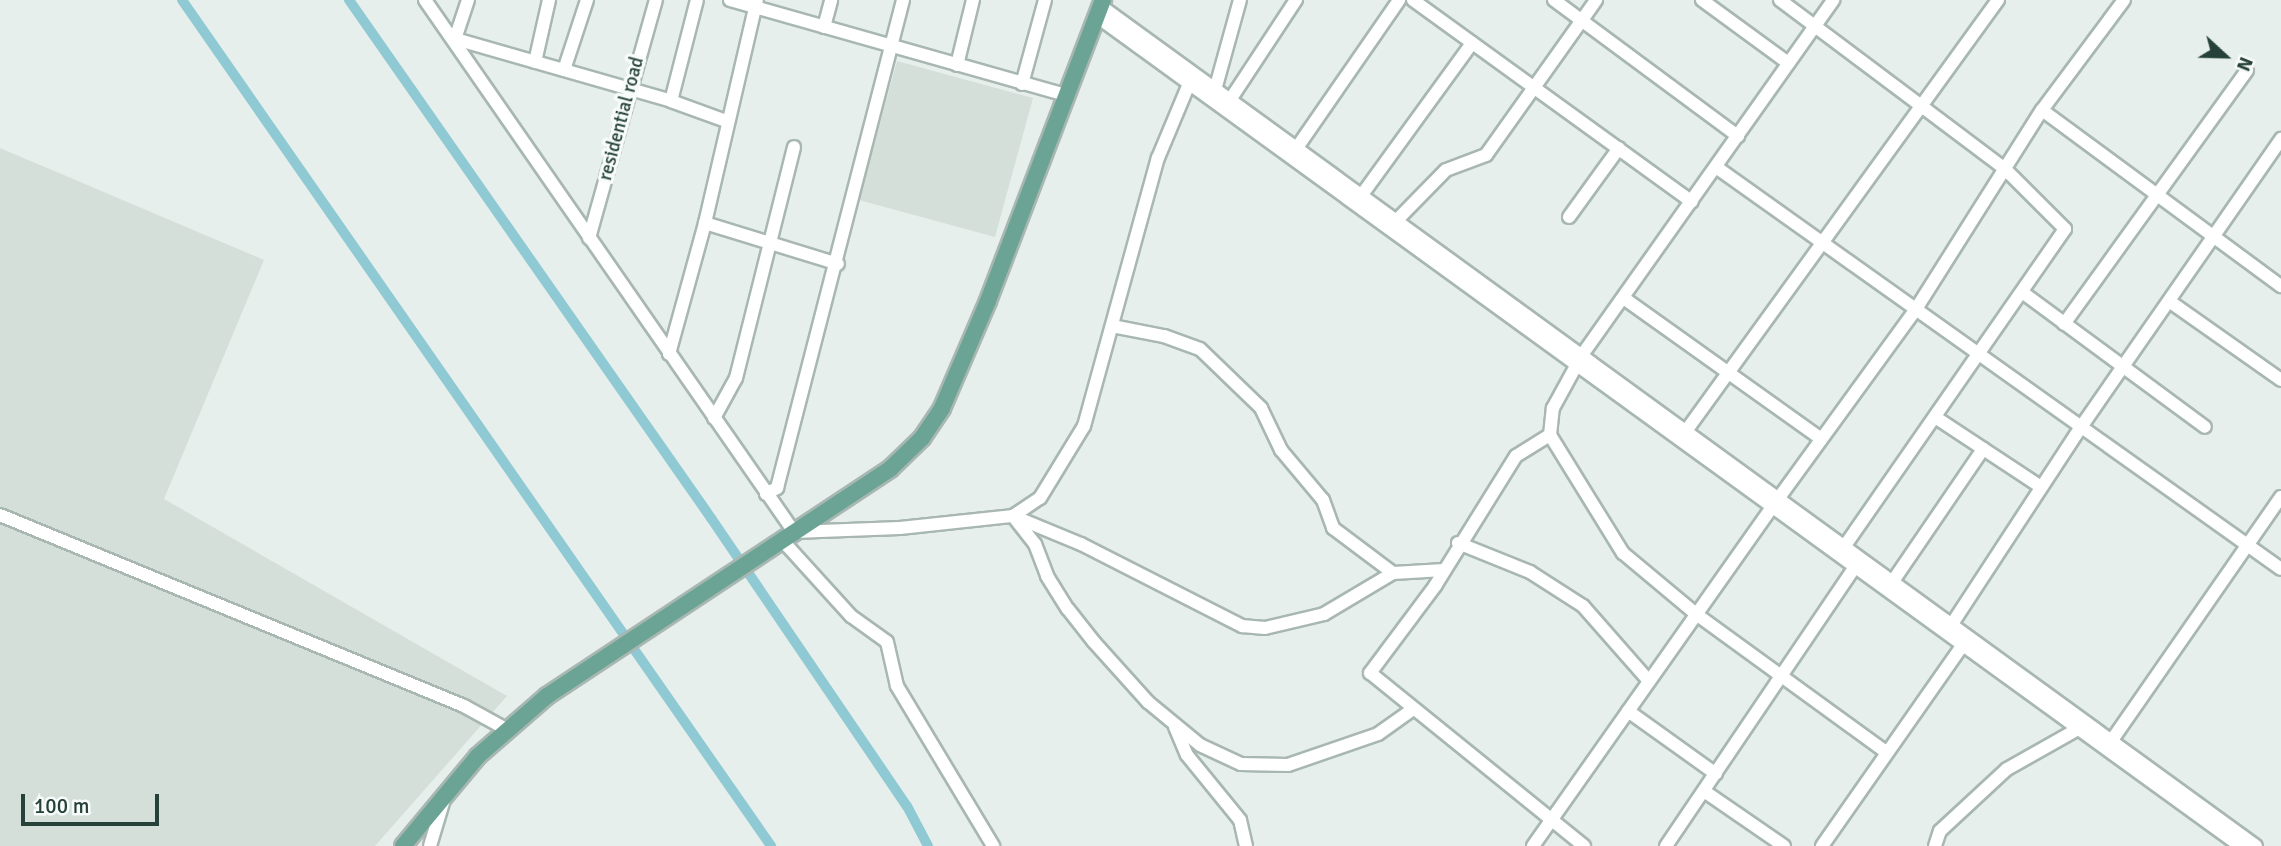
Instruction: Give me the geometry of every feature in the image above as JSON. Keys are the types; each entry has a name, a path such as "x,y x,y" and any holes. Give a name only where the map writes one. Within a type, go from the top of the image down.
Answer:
{"main road":[{"path":"403,846 445,792 506,729 619,648 890,469 922,438 942,408 1100,7"}],"street":[{"path":"425,0 766,494 788,536 851,617 887,642 897,686 993,846"},
{"path":"453,39 468,0"},
{"path":"535,62 549,0"},
{"path":"564,70 587,0"},
{"name":"residential road","path":"589,239 656,0"},
{"path":"671,102 697,0"},
{"path":"730,0 756,4 824,27 1065,95"},
{"path":"824,27 831,0"},
{"path":"766,494 777,488 838,264 903,0"},
{"path":"957,65 973,0"},
{"path":"1022,84 1045,0"},
{"path":"1215,90 1240,0"},
{"path":"1230,100 1296,0"},
{"path":"1296,149 1399,0"},
{"path":"1413,0 1692,202"},
{"path":"1554,0 1738,136"},
{"path":"1396,221 1446,170 1486,155 1596,0"},
{"path":"1780,0 2005,169 2065,229 1844,547"},
{"path":"1833,0 1625,299 1579,360 1553,408 1550,435 1623,553 1696,614 1886,752"},
{"path":"1686,431 1998,0"},
{"path":"1533,846 1775,503 1916,309 2042,110 2124,0"},
{"path":"1707,2 1788,63"},
{"path":"669,354 705,223 726,121 756,4"},
{"path":"1100,7 1396,221 1579,360 1686,431 1855,567 2112,740 2256,846"},
{"path":"1100,7 1189,84 1579,360 1775,503 1844,547 1952,624 1966,640 2078,729 2235,845"},
{"path":"453,39 631,89 726,121"},
{"path":"1361,196 1472,43"},
{"path":"2064,324 2247,70"},
{"path":"1013,516 1040,498 1084,426 1157,158 1189,84"},
{"path":"2042,110 2281,286"},
{"path":"1952,624 2081,427 2281,139"},
{"path":"714,418 736,378 794,147"},
{"path":"1569,217 1619,148"},
{"path":"1716,167 2281,569"},
{"path":"705,223 838,264"},
{"path":"2022,292 2205,427"},
{"path":"1625,299 1821,439"},
{"path":"2169,301 2281,380"},
{"path":"1112,326 1164,336 1200,349 1261,408 1281,450 1323,500 1333,528 1393,573"},
{"path":"1935,417 2041,488"},
{"path":"1550,435 1517,456 1458,543 1444,570 1370,673 1549,822 1584,846"},
{"path":"1893,581 1983,449"},
{"path":"2112,740 2281,497"},
{"path":"0,515 464,706 506,729"},
{"path":"1013,516 1035,544 1047,576 1068,609 1119,671 1175,727 1200,746 1241,764 1288,765 1378,734 1413,709"},
{"path":"788,536 1013,516 1082,544 1242,626 1265,628 1324,614 1393,573 1444,570"},
{"path":"1458,543 1530,572 1583,606 1649,681"},
{"path":"1666,846 1855,567"},
{"path":"1822,846 1966,640"},
{"path":"1628,711 1716,774"},
{"path":"1175,727 1187,755 1240,820 1246,846"},
{"path":"1936,846 1940,831 2007,769 2078,729"},
{"path":"1704,791 1784,846"},
{"path":"430,846 445,792"}],"shaded area":[{"path":"897,61 1033,98 995,237 859,200"},
{"path":"0,148 264,260 164,499 507,696 375,846 0,846"}],"waterway":[{"path":"182,0 771,846"},
{"path":"349,0 711,518 907,806 928,846"}]}
